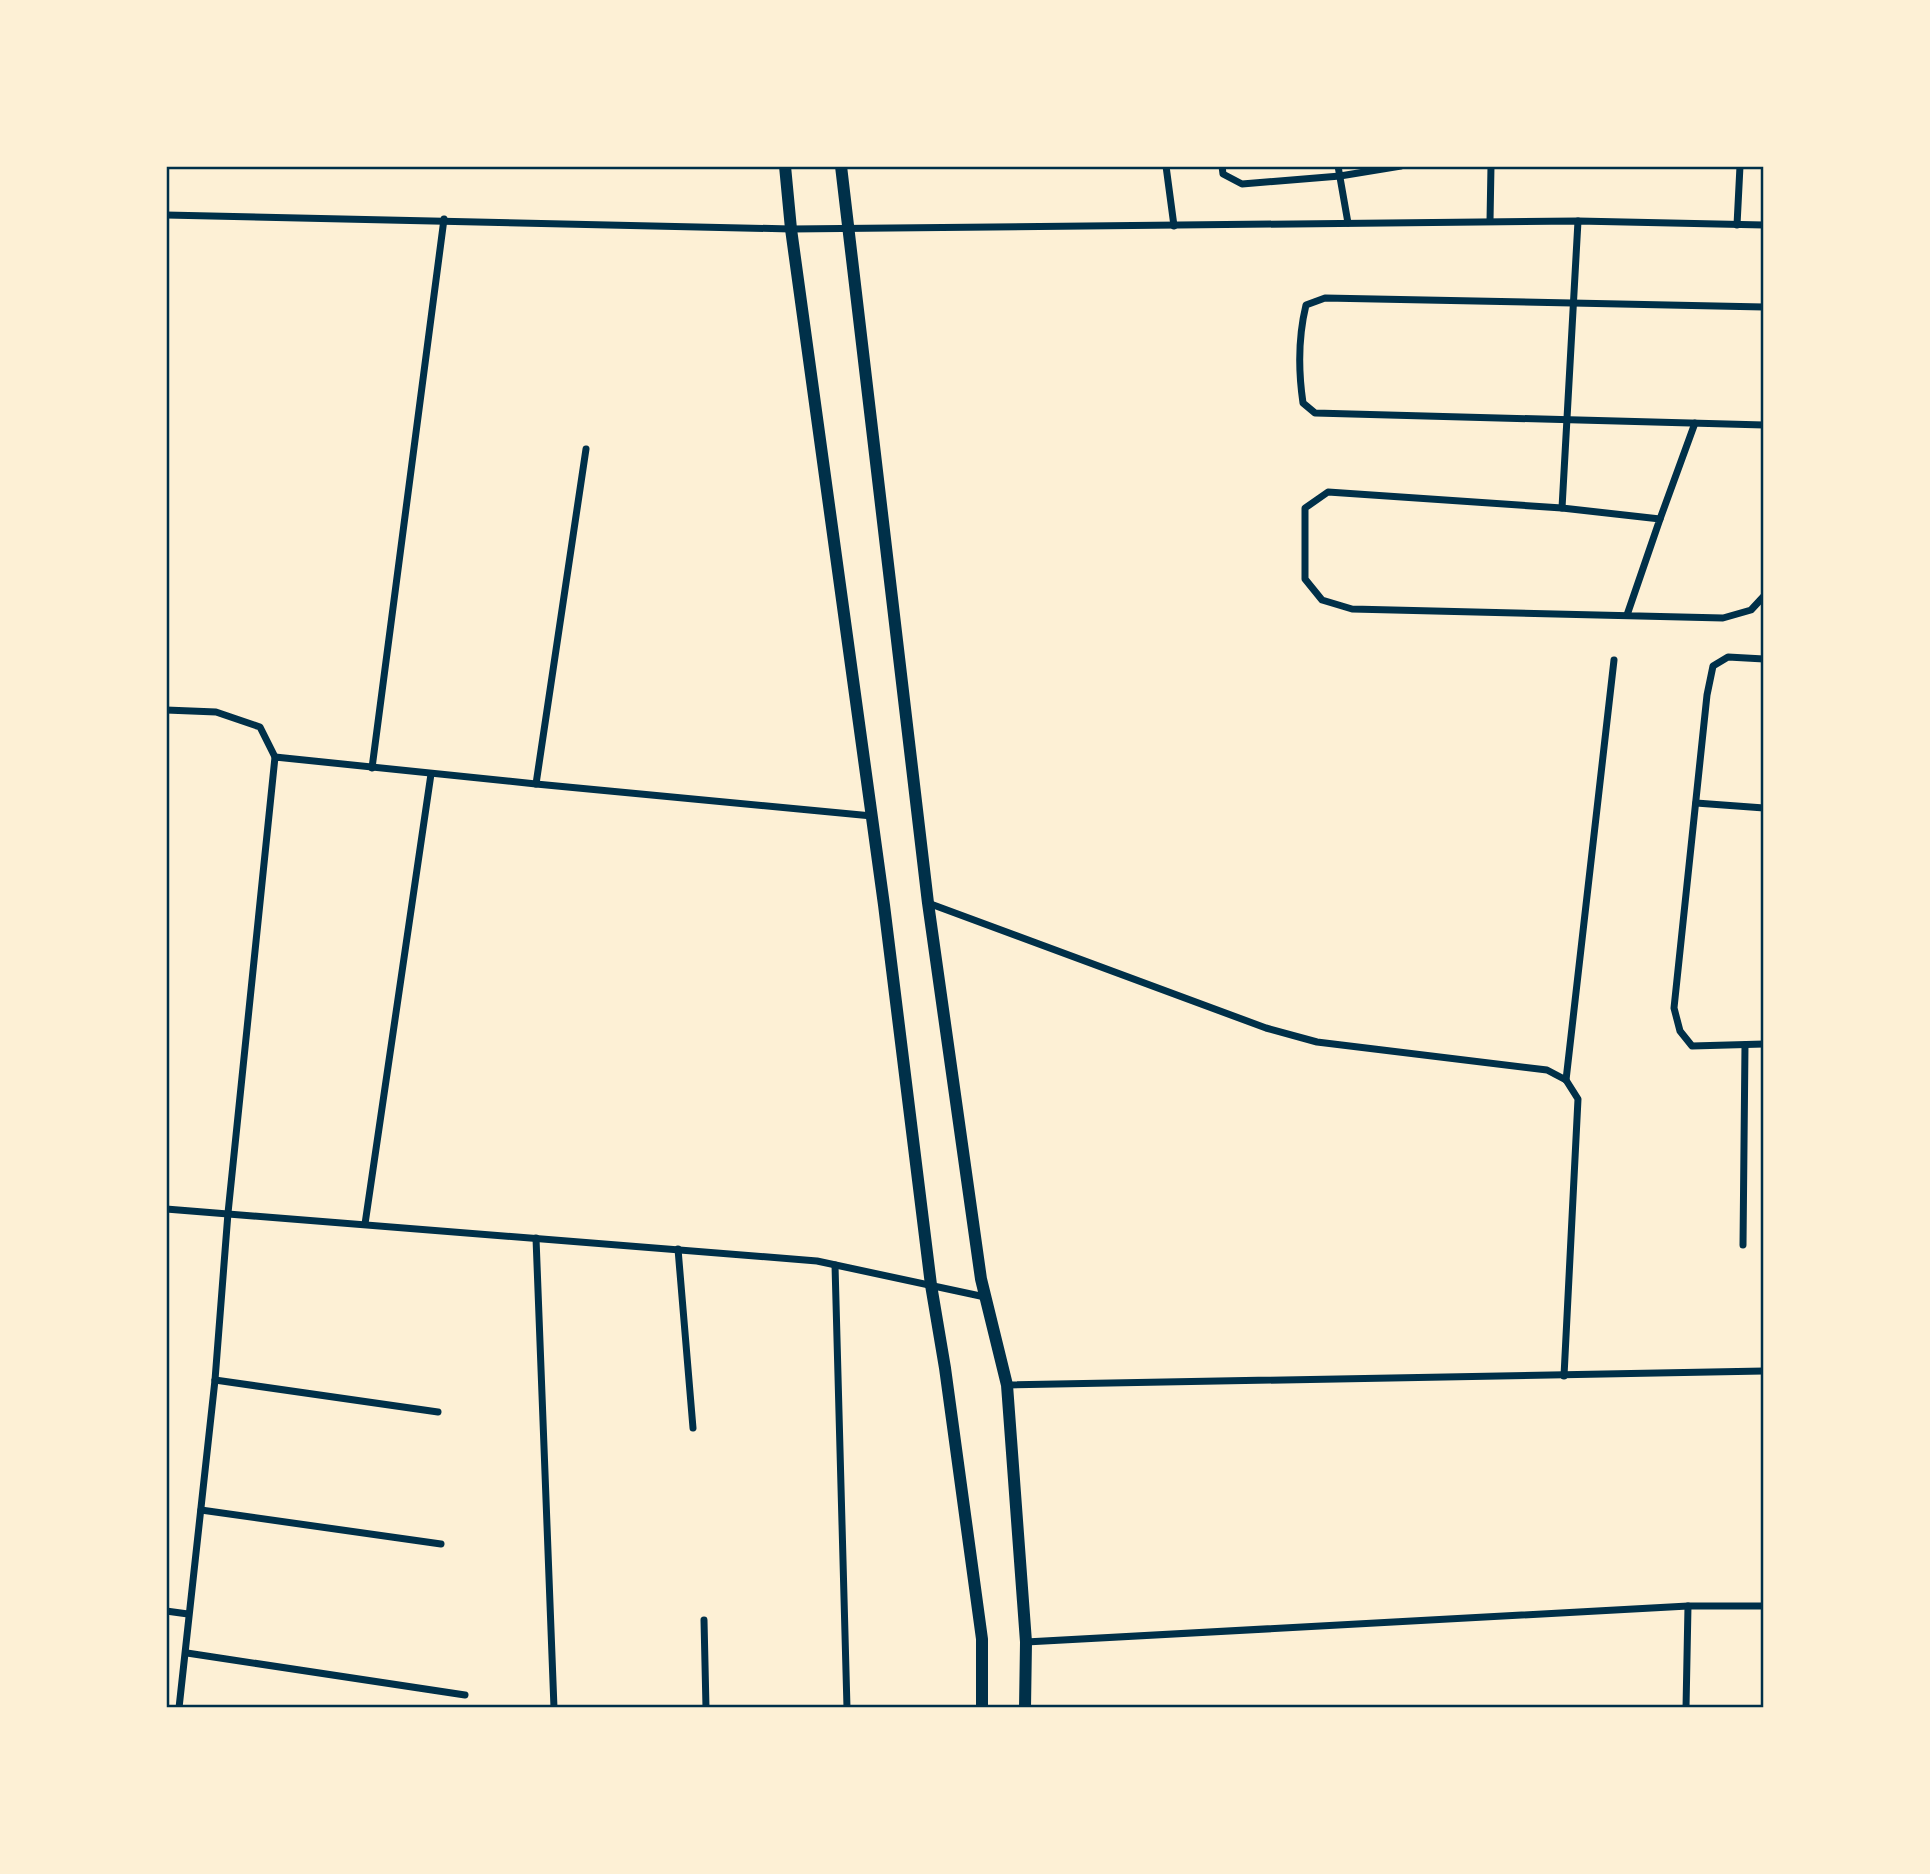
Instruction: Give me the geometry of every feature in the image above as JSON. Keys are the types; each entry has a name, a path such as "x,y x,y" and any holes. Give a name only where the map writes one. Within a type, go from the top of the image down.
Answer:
{"street":[{"path":"785,166 791,229 872,816 931,1285 982,1639 982,1708"},
{"path":"841,166 928,902 985,1297 1007,1385 1026,1642 1025,1708"},
{"path":"1166,166 1174,226"},
{"path":"1222,166 1223,174 1241,184 1340,176 1401,166"},
{"path":"1338,166 1348,223"},
{"path":"1490,221 1491,166"},
{"path":"1737,225 1740,166"},
{"path":"166,215 444,219 791,229 847,226 1174,226 1490,221 1764,225"},
{"path":"372,768 444,219"},
{"path":"1562,508 1578,221"},
{"path":"1764,307 1325,298 1306,304 1300,331 1299,375 1303,403 1315,413 1764,425"},
{"path":"1627,615 1695,423"},
{"path":"536,784 586,449"},
{"path":"1660,519 1562,508 1328,492 1305,508 1305,579 1322,600 1352,609 1723,618 1751,610 1764,596"},
{"path":"1764,659 1728,657 1713,666 1707,695 1674,1008 1680,1031 1692,1046 1764,1044"},
{"path":"1566,1080 1614,660"},
{"path":"166,710 216,712 260,727 275,757 228,1213 215,1380 179,1708"},
{"path":"275,757 872,816"},
{"path":"365,1224 431,774"},
{"path":"1696,803 1764,808"},
{"path":"928,902 1266,1028 1317,1042 1547,1070 1566,1080 1578,1099 1564,1376"},
{"path":"1743,1245 1745,1045"},
{"path":"166,1209 817,1261 985,1297"},
{"path":"536,1238 554,1708"},
{"path":"678,1250 693,1428"},
{"path":"835,1265 847,1708"},
{"path":"1007,1385 1764,1371"},
{"path":"215,1380 438,1412"},
{"path":"201,1510 442,1544"},
{"path":"1026,1642 1688,1606 1764,1606"},
{"path":"1686,1708 1688,1606"},
{"path":"166,1611 188,1614"},
{"path":"704,1620 706,1708"},
{"path":"187,1653 465,1695"}]}
